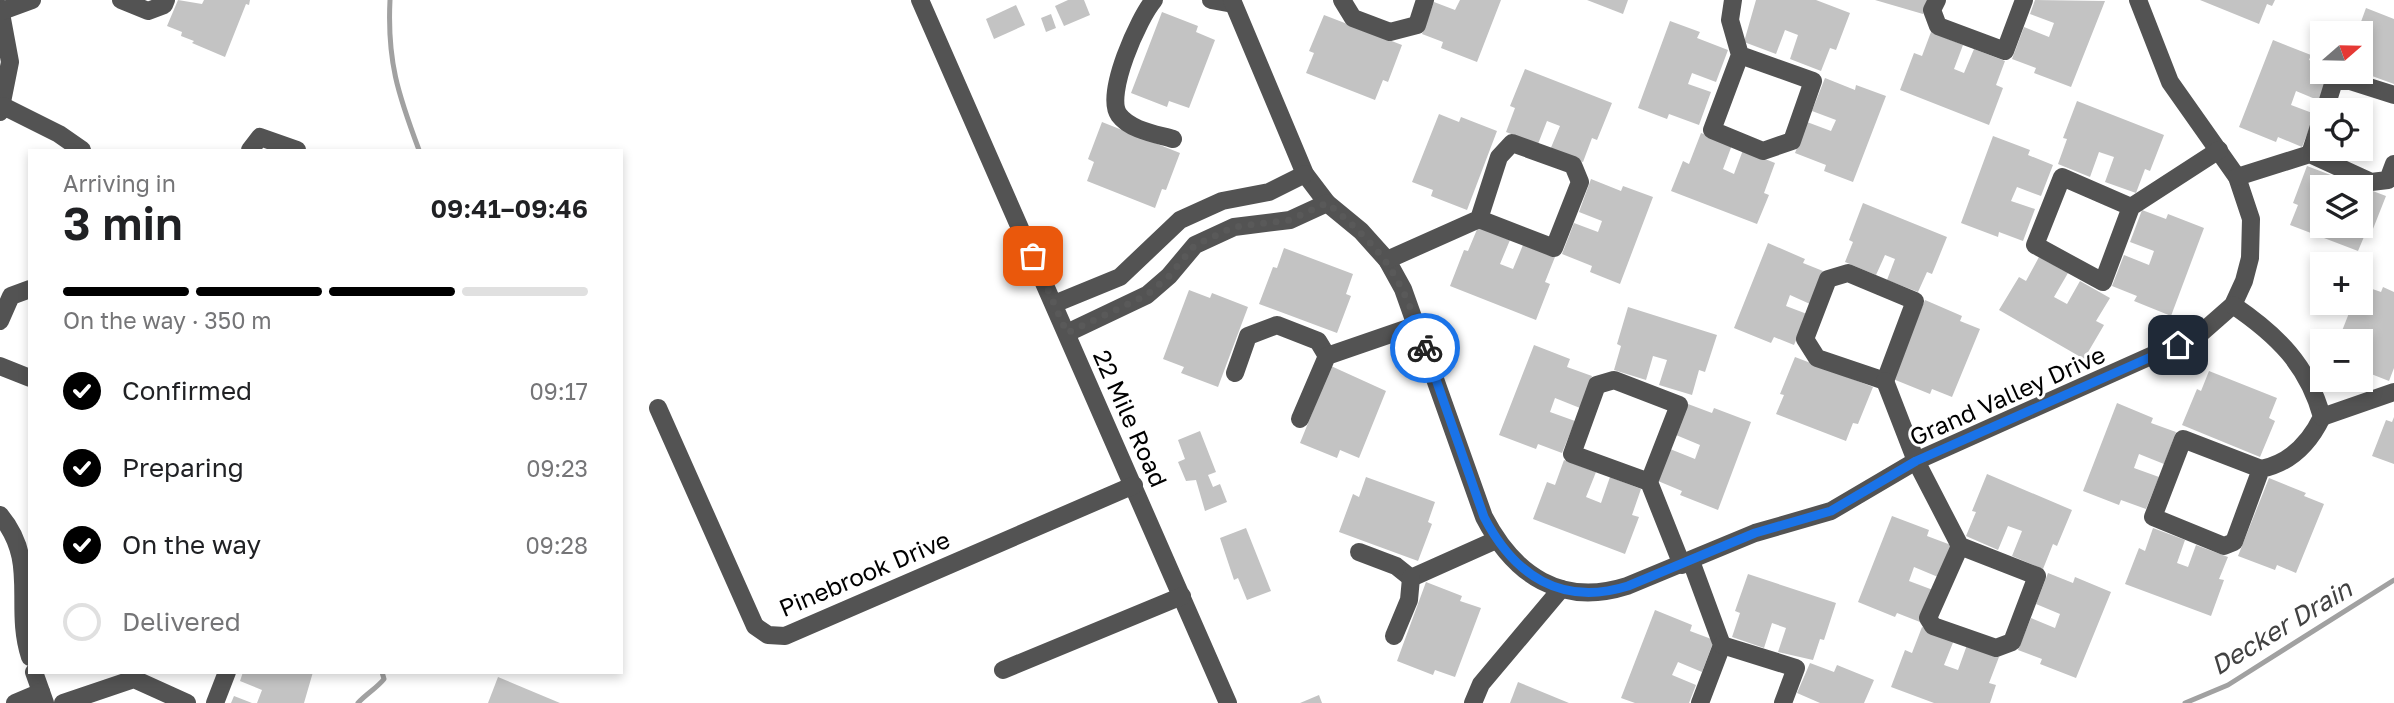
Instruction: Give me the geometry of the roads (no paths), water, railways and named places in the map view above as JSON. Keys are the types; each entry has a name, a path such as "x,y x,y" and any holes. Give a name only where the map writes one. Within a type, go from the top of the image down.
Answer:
{"street":[{"path":"32,0 1,10 10,62 1,109 59,134 81,149"},
{"path":"121,0 148,11 164,5 166,0"},
{"name":"22 Mile Road","path":"920,0 1135,485 1228,703"},
{"path":"1154,0 1145,11 1126,59 1115,90 1114,104 1118,114 1126,122 1173,139"},
{"path":"1212,0 1232,2"},
{"path":"1342,0 1353,18 1390,32 1417,26 1425,0"},
{"path":"1733,0 1730,20 1740,55 1712,130 1763,150 1792,141 1813,81 1740,55"},
{"path":"1937,0 1932,10 1938,26 2005,51 2024,0"},
{"name":"Grand Valley Drive","path":"1232,2 1306,174 1327,203 1361,231 1387,260 1417,325 1484,517 1496,540 1522,570 1560,589 1587,593 1608,592 1686,563 1755,533 1831,511 1916,461 2200,334 2233,305 2244,281 2252,239 2246,198 2237,177 2169,82 2138,0"},
{"path":"2329,98 2334,81 2350,81 2394,95"},
{"path":"251,149 260,137 294,149"},
{"path":"1387,260 1479,219 1554,248 1580,182 1573,166 1512,143 1499,157 1479,219"},
{"path":"2131,207 2062,177 2035,245 2104,282 2131,207 2219,150"},
{"path":"2237,177 2310,154"},
{"path":"2326,161 2371,181 2388,180 2394,164"},
{"path":"1054,304 1120,276 1180,219 1222,201 1269,192 1306,174"},
{"path":"1067,333 1147,295 1169,276 1195,245 1234,227 1290,220 1327,203"},
{"path":"1180,219 1195,245"},
{"path":"1885,382 1817,358 1805,339 1828,279 1848,273 1915,301 1885,382 1916,461 1959,547 2037,576 2012,642 1996,648 1933,626 1928,618 1959,547"},
{"path":"0,321 12,296 28,290"},
{"path":"2233,305 2264,326 2294,356 2313,390 2322,417 2313,436 2300,450 2274,466 2261,469 2183,439 2153,517 2224,546 2234,542 2261,469"},
{"path":"1235,373 1248,336 1277,325 1318,341 1327,356"},
{"path":"1300,419 1327,356 1417,325"},
{"path":"0,366 28,377"},
{"path":"1649,482 1679,405 1614,380 1597,385 1572,454 1649,482 1722,645 1700,703"},
{"path":"2322,417 2394,392"},
{"name":"Pinebrook Drive","path":"658,408 755,626 768,635 785,636 1135,485"},
{"path":"0,516 14,533 21,551 24,569 24,622 28,645"},
{"path":"1411,578 1496,540"},
{"path":"1359,552 1396,566 1411,578"},
{"path":"1394,635 1409,600 1411,578"},
{"path":"1473,703 1481,684 1560,589"},
{"path":"1003,670 1182,596"},
{"path":"1722,645 1796,668 1783,703"},
{"path":"15,703 43,698 35,674"},
{"path":"215,703 226,674"},
{"path":"63,703 136,675 187,703"}],"waterway":[{"path":"390,0 390,41 395,77 419,149"},
{"name":"Decker Drain","path":"2185,703 2228,685 2394,580"},
{"path":"358,703 384,679 383,674"}]}
